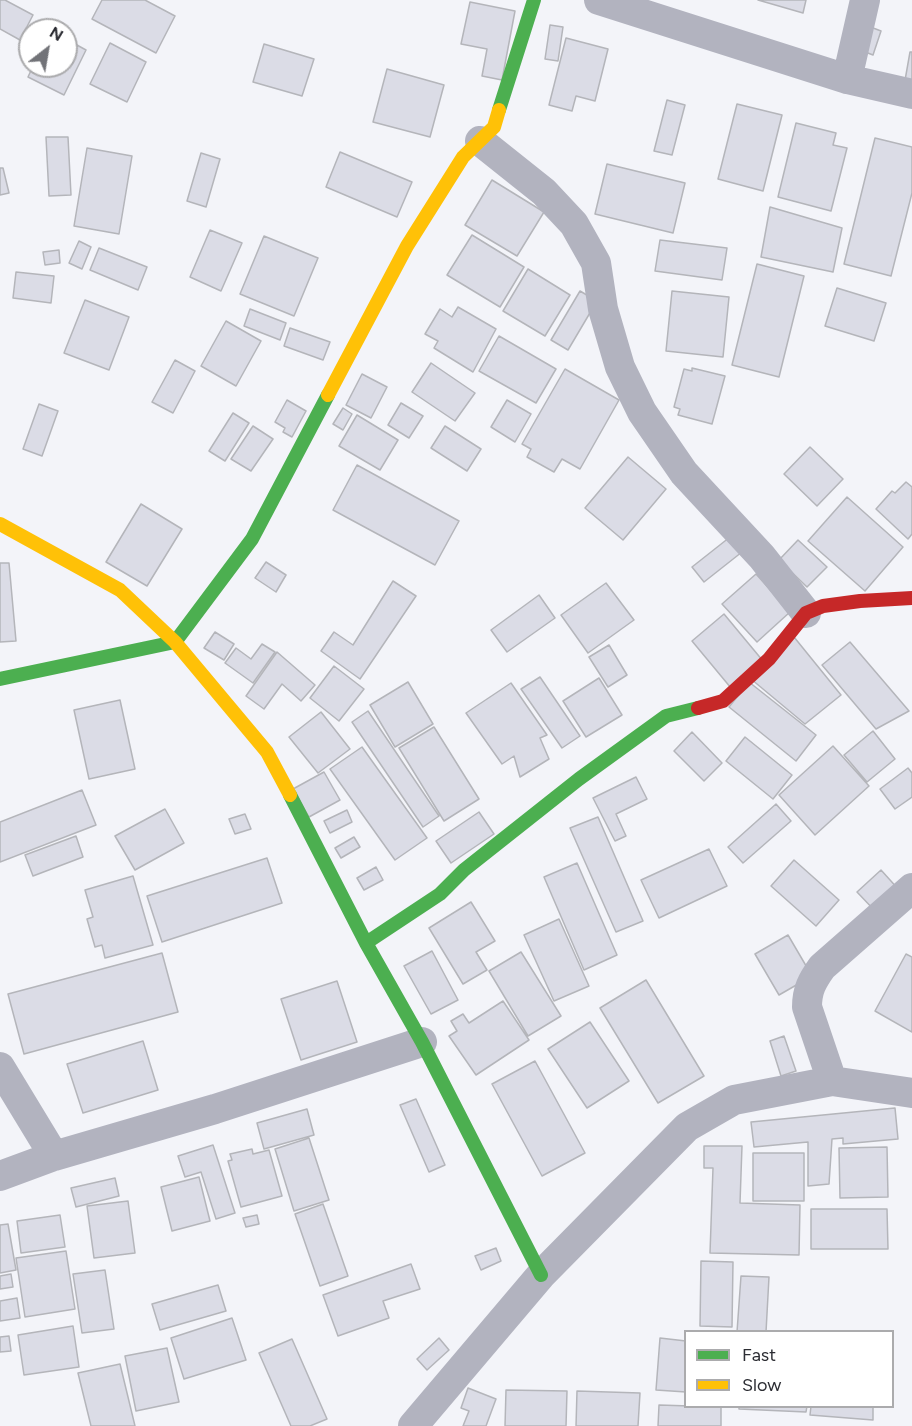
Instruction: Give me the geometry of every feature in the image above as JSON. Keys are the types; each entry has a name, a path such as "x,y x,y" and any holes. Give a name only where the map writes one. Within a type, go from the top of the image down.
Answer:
{"street":[{"path":"0,679 175,642 252,539 407,246 464,157 494,127 534,0"},
{"path":"599,0 847,79 912,94"},
{"path":"847,79 865,0"},
{"path":"480,141 544,192 573,224 596,263 603,309 620,367 642,412 684,473 762,557 806,613"},
{"path":"0,524 120,590 175,642 267,752 366,943 422,1042 541,1275"},
{"path":"366,943 440,894 464,870 579,780 666,716 723,701 770,659 806,613 823,606 912,598"},
{"path":"832,1081 807,1007 807,995 811,982 822,967 912,888"},
{"path":"0,1176 54,1156 422,1042"},
{"path":"0,1067 54,1156"},
{"path":"413,1426 541,1275 687,1127 735,1100 832,1081 912,1093"}],"building":[{"path":"0,0 5,0 33,15 31,18 18,18 18,39 0,29"},
{"path":"102,0 145,0 175,16 156,53 92,19"},
{"path":"758,0 806,0 803,13"},
{"path":"470,2 515,11 502,80 482,76 487,49 461,44"},
{"path":"550,25 563,27 558,61 545,59"},
{"path":"868,26 881,31 873,55 860,50"},
{"path":"566,38 608,49 595,101 576,96 572,111 549,105"},
{"path":"110,43 146,62 127,102 90,84"},
{"path":"264,44 314,59 302,96 253,82"},
{"path":"78,46 86,50 78,66"},
{"path":"910,52 912,52 912,87 904,86"},
{"path":"387,69 444,85 430,137 373,122"},
{"path":"30,78 72,78 64,95"},
{"path":"667,100 685,105 672,155 654,151"},
{"path":"737,104 782,115 763,191 718,179"},
{"path":"796,123 836,133 833,145 847,148 831,211 778,197"},
{"path":"46,137 68,137 71,195 49,196"},
{"path":"875,138 912,147 912,193 891,276 844,264"},
{"path":"87,148 132,156 119,234 74,226"},
{"path":"340,152 412,182 397,217 326,187"},
{"path":"201,153 220,159 206,207 187,201"},
{"path":"607,164 685,183 673,233 595,214"},
{"path":"0,168 3,168 9,193 0,195"},
{"path":"492,180 544,212 517,256 465,225"},
{"path":"770,207 842,228 833,272 761,257"},
{"path":"210,230 242,243 221,291 190,277"},
{"path":"472,235 524,267 500,307 447,275"},
{"path":"264,236 318,258 294,316 240,294"},
{"path":"660,240 727,248 722,280 655,271"},
{"path":"79,241 91,247 82,269 69,263"},
{"path":"99,248 147,267 138,290 90,270"},
{"path":"59,250 60,263 45,265 43,252"},
{"path":"757,264 804,276 779,377 732,365"},
{"path":"528,269 570,295 545,336 503,311"},
{"path":"16,272 54,276 51,303 13,298"},
{"path":"837,288 886,303 874,341 825,326"},
{"path":"580,291 597,301 568,350 551,340"},
{"path":"672,291 729,297 723,357 666,351"},
{"path":"85,300 129,317 109,370 64,353"},
{"path":"458,307 496,329 473,372 434,348 438,341 425,334 440,309 452,317"},
{"path":"250,309 286,323 280,340 244,326"},
{"path":"226,321 261,341 236,386 201,366"},
{"path":"290,328 330,342 323,360 284,346"},
{"path":"499,336 556,369 536,403 479,371"},
{"path":"175,360 195,371 173,413 152,402"},
{"path":"431,363 475,393 455,421 412,392"},
{"path":"692,368 725,376 712,424 678,415 680,409 674,407 684,369 692,371"},
{"path":"565,369 619,400 580,469 562,459 554,472 527,457 531,449 522,444"},
{"path":"362,374 387,387 371,418 346,405"},
{"path":"287,400 306,411 292,437 283,432 285,428 275,422"},
{"path":"507,400 531,414 515,442 491,427"},
{"path":"401,403 423,416 409,438 388,425"},
{"path":"39,404 58,411 42,456 23,449"},
{"path":"343,408 352,414 343,430 333,424"},
{"path":"233,413 249,423 225,461 209,451"},
{"path":"357,415 398,440 380,470 339,446"},
{"path":"253,426 273,439 251,471 231,459"},
{"path":"445,426 481,449 467,471 431,448"},
{"path":"810,447 843,479 817,506 784,474"},
{"path":"628,457 666,489 623,540 585,508"},
{"path":"357,465 459,521 435,565 333,510"},
{"path":"906,482 912,487 912,534 908,539 876,509 892,491 895,493"},
{"path":"847,497 903,547 865,591 808,541"},
{"path":"141,504 182,529 147,586 106,562"},
{"path":"730,537 742,552 704,582 692,567"},
{"path":"798,540 827,567 807,587 779,560"},
{"path":"266,562 286,575 276,592 255,578"},
{"path":"0,563 9,563 16,641 0,642"},
{"path":"756,574 790,612 757,642 722,604"},
{"path":"393,581 416,596 360,679 321,651 334,632 353,645"},
{"path":"606,583 634,620 588,653 561,615"},
{"path":"539,595 555,618 507,652 491,630"},
{"path":"724,614 763,661 731,688 692,641"},
{"path":"215,632 234,644 224,660 204,648"},
{"path":"794,637 841,695 805,724 751,679"},
{"path":"850,642 909,711 876,729 822,665"},
{"path":"262,644 275,652 253,683 225,663 236,648 251,659"},
{"path":"609,645 627,675 608,687 589,657"},
{"path":"277,652 315,685 301,701 282,684 264,709 246,696"},
{"path":"334,666 364,689 339,721 310,698"},
{"path":"540,677 580,736 562,748 521,689"},
{"path":"599,678 622,715 586,737 563,701"},
{"path":"408,682 433,724 395,747 370,705"},
{"path":"749,682 816,735 796,761 729,707"},
{"path":"511,683 547,735 540,738 549,759 520,777 514,756 502,764 466,713"},
{"path":"120,700 135,769 89,779 74,710"},
{"path":"368,711 439,816 423,827 352,722"},
{"path":"321,712 350,749 318,773 289,737"},
{"path":"434,727 479,799 444,821 399,748"},
{"path":"873,731 895,759 867,782 844,755"},
{"path":"692,732 722,763 704,781 674,751"},
{"path":"745,737 792,775 773,799 726,761"},
{"path":"833,746 869,786 815,835 779,795"},
{"path":"362,747 427,838 395,860 330,769"},
{"path":"908,768 912,773 912,797 895,809 880,789"},
{"path":"324,772 340,800 309,817 293,789"},
{"path":"636,777 647,799 616,814 626,836 615,841 593,798"},
{"path":"82,790 96,825 0,862 0,822"},
{"path":"776,804 791,821 743,863 728,847"},
{"path":"165,809 184,843 135,870 115,836"},
{"path":"347,810 352,822 330,833 324,821"},
{"path":"479,812 494,834 451,863 436,841"},
{"path":"245,814 251,829 235,834 229,819"},
{"path":"598,817 643,921 616,932 570,828"},
{"path":"76,836 83,857 33,876 25,855"},
{"path":"354,837 360,847 341,858 335,848"},
{"path":"709,849 727,886 659,918 641,880"},
{"path":"267,858 282,903 162,942 147,896"},
{"path":"794,860 839,900 816,926 771,886"},
{"path":"577,863 617,955 584,970 544,877"},
{"path":"376,867 383,880 364,890 357,878"},
{"path":"881,870 900,891 876,912 857,892"},
{"path":"133,876 153,945 105,958 102,945 95,947 87,919 93,917 85,890"},
{"path":"471,902 495,941 476,952 487,970 463,984 429,928"},
{"path":"559,919 589,986 554,1001 524,935"},
{"path":"788,935 812,976 779,995 755,954"},
{"path":"432,951 458,1000 431,1014 404,966"},
{"path":"521,952 561,1016 528,1036 489,971"},
{"path":"162,953 178,1012 24,1054 8,994"},
{"path":"906,954 912,957 912,1032 875,1011"},
{"path":"646,980 704,1076 658,1103 600,1008"},
{"path":"337,981 357,1042 301,1060 281,999"},
{"path":"503,1001 529,1040 476,1075 449,1036 457,1031 451,1021 463,1014 469,1023"},
{"path":"590,1022 629,1081 587,1108 548,1049"},
{"path":"784,1036 796,1071 781,1076 770,1041"},
{"path":"143,1041 158,1090 83,1113 67,1064"},
{"path":"535,1061 585,1153 542,1176 492,1084"},
{"path":"416,1099 445,1165 429,1172 400,1105"},
{"path":"895,1108 898,1139 843,1144 843,1138 832,1139 829,1184 808,1186 808,1142 754,1147 751,1122"},
{"path":"307,1109 314,1135 264,1149 257,1123"},
{"path":"309,1138 329,1200 294,1211 275,1149"},
{"path":"213,1145 235,1213 216,1219 201,1172 185,1177 178,1156"},
{"path":"704,1146 742,1146 740,1203 800,1205 799,1255 710,1253 713,1168 704,1168"},
{"path":"887,1147 888,1197 840,1198 839,1148"},
{"path":"252,1149 253,1154 269,1150 282,1196 241,1207 228,1161 232,1160 230,1154"},
{"path":"753,1153 804,1153 804,1201 753,1201"},
{"path":"199,1177 210,1221 172,1231 161,1187"},
{"path":"115,1178 119,1196 76,1207 71,1188"},
{"path":"128,1201 135,1253 94,1258 87,1206"},
{"path":"323,1204 348,1276 320,1286 295,1214"},
{"path":"811,1209 887,1209 888,1249 811,1249"},
{"path":"60,1215 65,1247 21,1253 17,1221"},
{"path":"257,1215 259,1224 246,1227 243,1218"},
{"path":"8,1224 16,1270 0,1273 0,1225"},
{"path":"496,1248 501,1261 481,1270 475,1256"},
{"path":"66,1251 75,1309 25,1317 16,1258"},
{"path":"701,1261 733,1262 732,1327 700,1326"},
{"path":"411,1264 420,1289 383,1301 389,1318 338,1336 323,1295"},
{"path":"105,1270 114,1329 82,1333 73,1274"},
{"path":"11,1274 13,1287 0,1289 0,1276"},
{"path":"741,1276 769,1277 766,1330 737,1330"},
{"path":"218,1285 226,1311 160,1330 152,1304"},
{"path":"17,1298 20,1318 0,1321 0,1301"},
{"path":"232,1318 246,1360 184,1379 171,1338"},
{"path":"73,1326 79,1367 24,1375 18,1335"},
{"path":"9,1336 11,1351 0,1352 0,1337"},
{"path":"439,1338 449,1350 427,1370 417,1359"},
{"path":"660,1338 684,1341 684,1392 656,1390"},
{"path":"292,1339 327,1419 310,1426 291,1426 259,1353"},
{"path":"167,1348 179,1402 136,1411 125,1356"},
{"path":"120,1364 135,1426 91,1426 78,1373"},
{"path":"468,1388 496,1399 486,1426 463,1426 469,1411 461,1408"},
{"path":"506,1390 567,1391 566,1426 505,1426"},
{"path":"577,1391 640,1393 638,1426 576,1426"},
{"path":"659,1405 721,1408 721,1426 658,1426"},
{"path":"739,1408 807,1408 806,1412"},
{"path":"811,1408 873,1408 873,1420 810,1415"}],"traffic: fast":[{"path":"499,110 534,0"},
{"path":"0,679 175,642 252,539 328,395"},
{"path":"366,943 440,894 464,870 579,779 666,716 698,708"},
{"path":"290,795 366,943 422,1042 541,1275"}],"traffic: slow":[{"path":"328,395 407,246 463,157 494,127 499,110"},
{"path":"0,524 120,590 175,642 267,752 290,795"}],"traffic: jam":[{"path":"698,708 723,701 769,659 806,613 823,606 912,598"}]}
